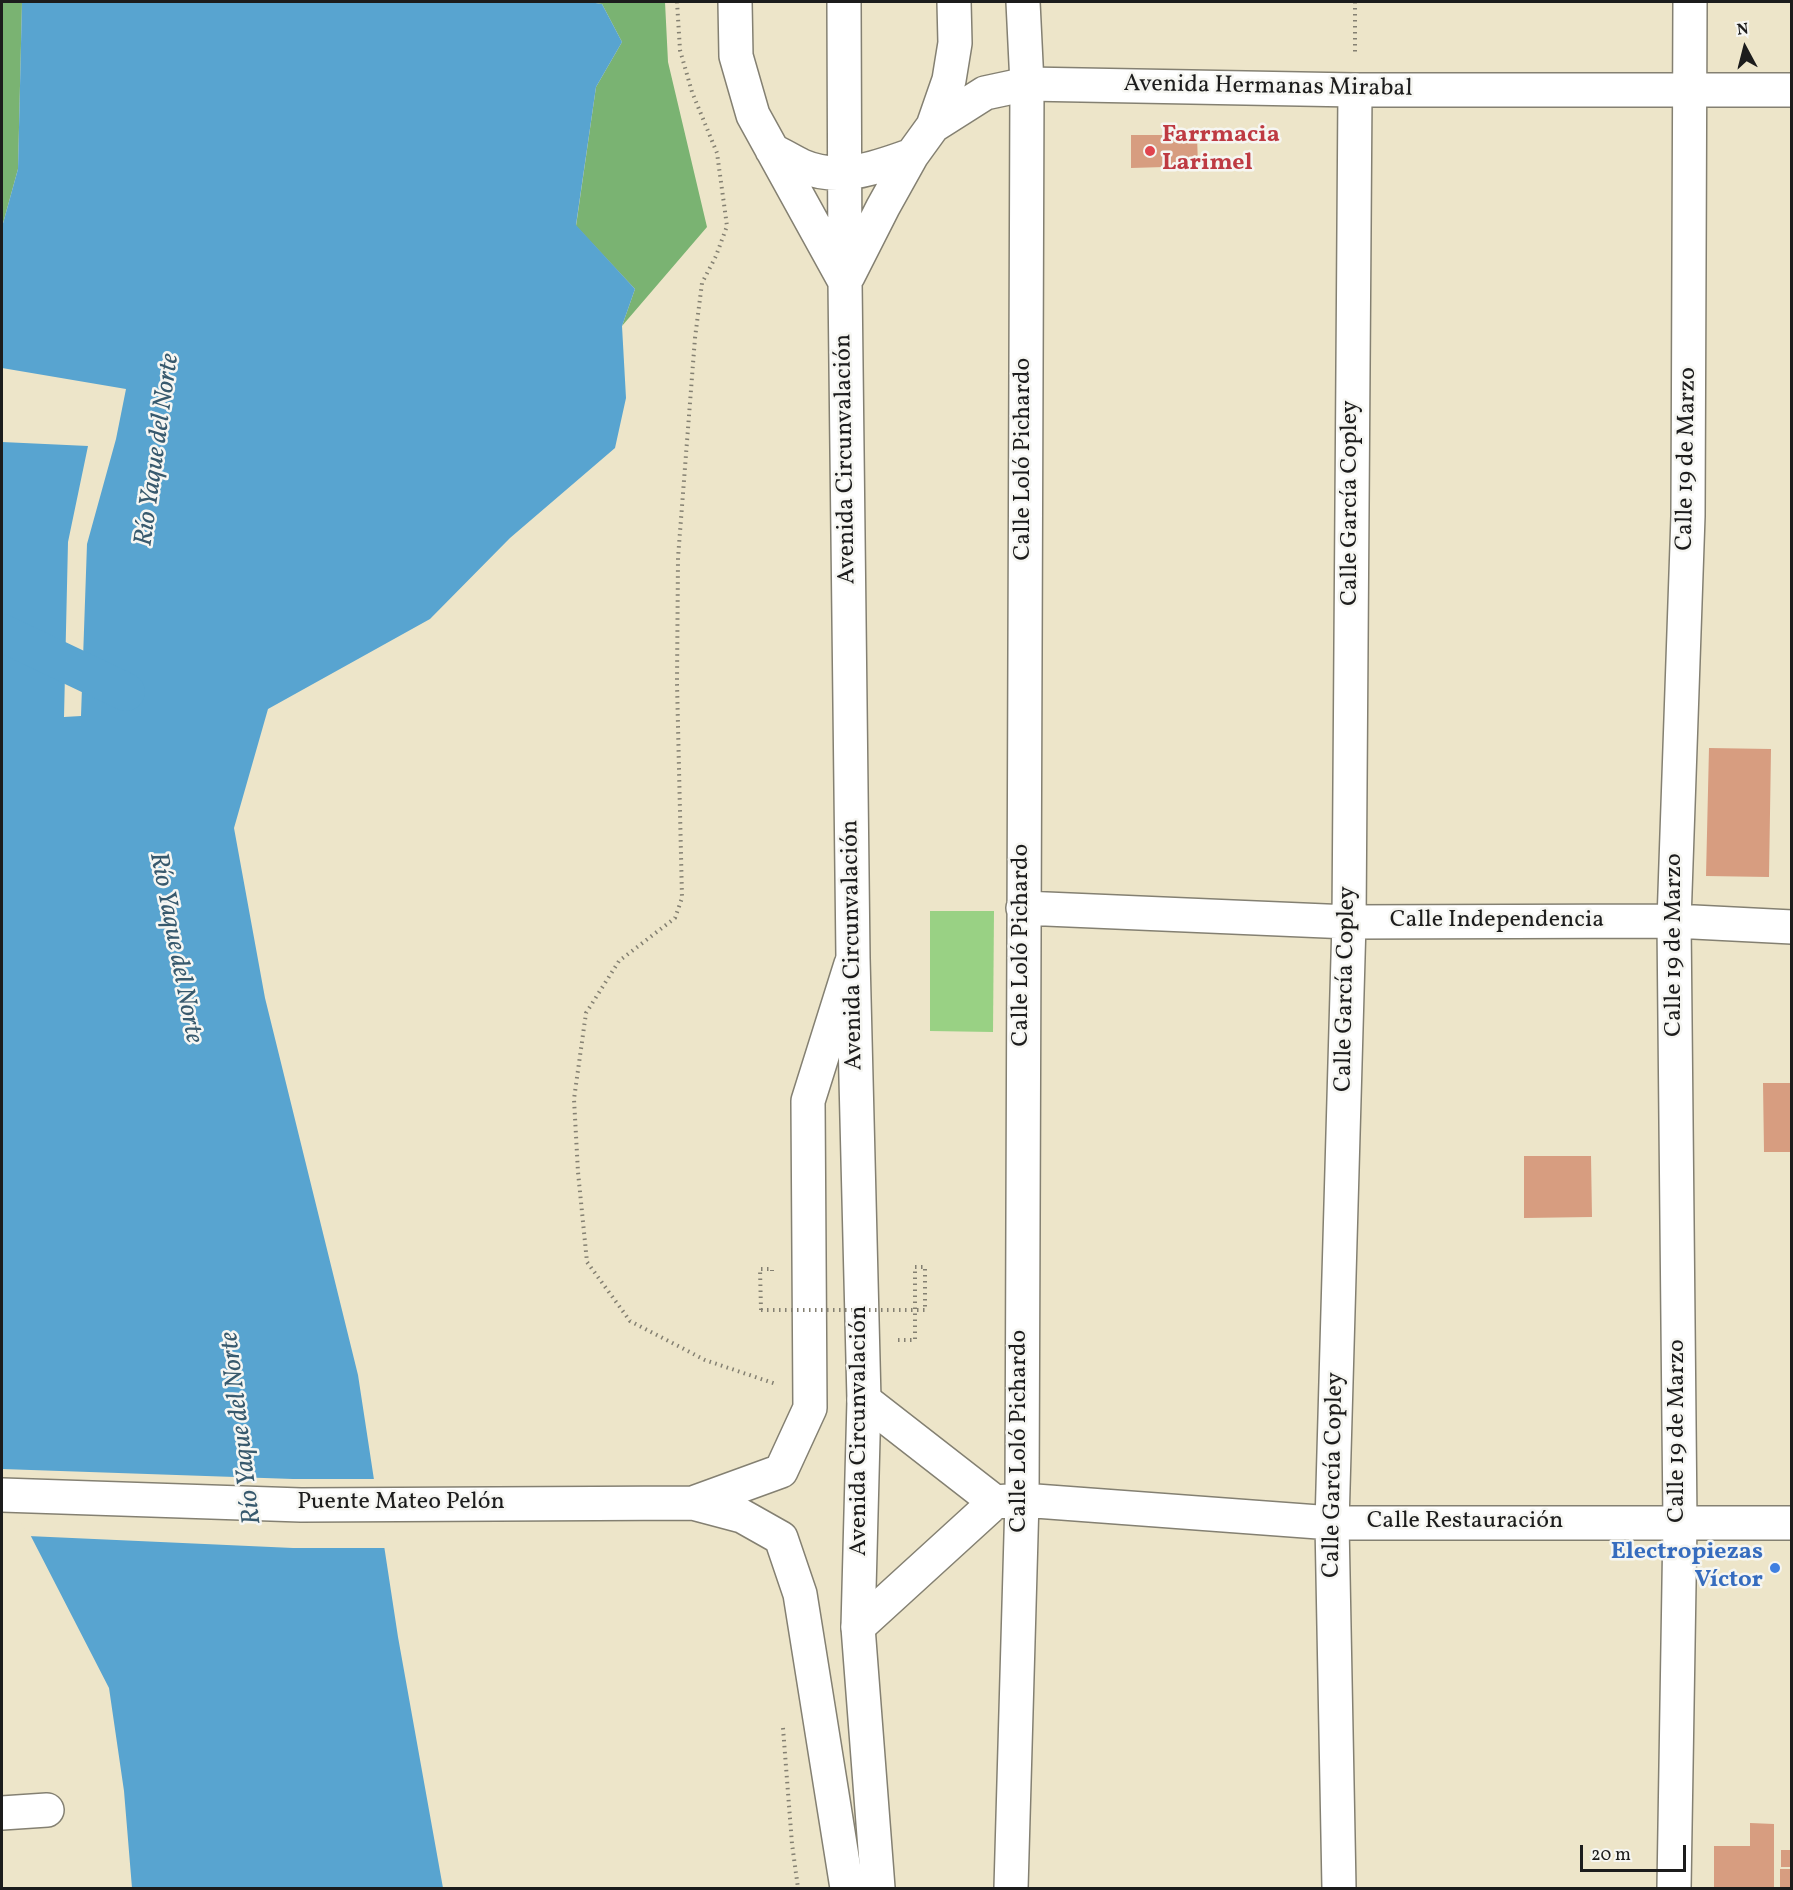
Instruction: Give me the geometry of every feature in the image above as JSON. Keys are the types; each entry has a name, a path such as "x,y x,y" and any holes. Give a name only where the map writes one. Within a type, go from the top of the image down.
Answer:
{"street":[{"path":"735,2 736,56 753,115 845,281"},
{"name":"Avenida Circunvalación","path":"844,2 853,958 864,1400 858,1627 878,1888"},
{"path":"933,126 949,80 955,43 954,2"},
{"name":"Calle Loló Pichardo","path":"1011,1888 1008,1501 1023,908 1027,84 1023,2"},
{"name":"Calle 19 de Marzo","path":"1674,1888 1680,1523 1674,921 1688,516 1690,2"},
{"name":"Avenida Hermanas Mirabal","path":"845,281 912,155 933,126 985,93 1027,84 1355,90 1791,90"},
{"name":"Calle García Copley","path":"1339,1888 1332,1523 1349,922 1355,90"},
{"path":"772,150 803,166 821,172 844,174 872,169 912,155"},
{"name":"Calle Independencia","path":"1023,908 1349,922 1674,921 1791,927"},
{"path":"693,1503 781,1470 810,1408 808,1101 853,958"},
{"path":"858,1627 1008,1501 864,1400"},
{"name":"Puente Mateo Pelón","path":"2,1495 301,1504 693,1503"},
{"name":"Calle Restauración","path":"1008,1501 1332,1523 1791,1523"},
{"path":"693,1503 742,1516 781,1538 800,1594 847,1888"},
{"path":"2,1813 47,1810"}],"path":[{"path":"676,2 680,50 692,92 717,153 728,226 702,283 694,338 678,558 677,683 682,898 675,918 619,962 586,1013 574,1099 578,1172 587,1262 630,1321 705,1360 772,1383 810,1393"},
{"path":"1355,2 1355,90"},
{"path":"772,1279 772,1269 760,1269 761,1310 925,1310 925,1267 915,1267 915,1340"},
{"path":"773,1300 773,1320"}],"green space":[{"path":"2,2 22,2 18,169 2,227"},
{"path":"589,2 665,2 668,62 707,227 622,326 635,289 576,226 596,87 622,42 602,4"},
{"path":"930,911 994,911 993,1032 930,1031"}],"water":[{"name":"Río Yaque del Norte","path":"22,2 589,2 602,4 622,42 596,87 576,225 635,289 622,326 626,398 615,448 510,538 430,619 268,709 234,828 265,998 358,1375 398,1637 443,1888 132,1888 124,1791 109,1688 2,1480 2,442 88,446 68,542 64,717 81,716 87,544 116,439 126,389 2,368 2,227 18,169"}],"pier":[{"path":"2,1469 293,1479 377,1479 387,1548 293,1548 28,1536 2,1487"}],"building":[{"path":"1131,135 1197,135 1198,166 1131,168"},
{"path":"1709,748 1771,749 1769,877 1706,876"},
{"path":"1763,1083 1792,1083 1792,1152 1764,1152"},
{"path":"1524,1156 1591,1156 1592,1217 1524,1218"},
{"path":"1750,1823 1774,1824 1774,1888 1714,1888 1714,1846 1750,1846"},
{"path":"1781,1850 1792,1850 1792,1867 1781,1867"},
{"path":"1780,1869 1792,1869 1792,1888 1780,1888"}],"waterway":[{"path":"2,633 126,692"}],"place":[{"name":"Farrmacia Larimel","path":"1150,151"},
{"name":"Electropiezas Víctor","path":"1775,1568"}]}
